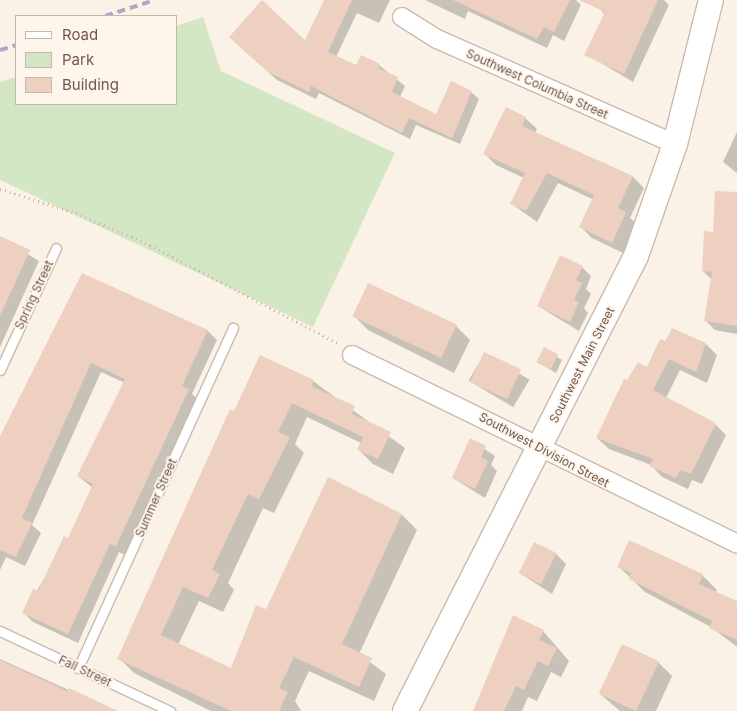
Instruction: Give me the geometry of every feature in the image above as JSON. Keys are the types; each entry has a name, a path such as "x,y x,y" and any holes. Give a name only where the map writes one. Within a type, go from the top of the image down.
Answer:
{"street":[{"name":"Southwest Main Street","path":"405,711 636,256 675,144 711,0"},
{"name":"Southwest Columbia Street","path":"402,18 437,39 675,144"},
{"name":"Southwest Division Street","path":"352,354 540,447 566,464 737,544"}],"lane":[{"name":"Spring Street","path":"0,370 56,248"},
{"name":"Summer Street","path":"78,668 233,328"},
{"name":"Fall Street","path":"0,631 170,711"}],"path":[{"path":"0,189 76,213 202,270 250,301 336,342 352,354"}],"green space":[{"path":"203,17 221,71 395,153 313,327 0,180 0,82 15,77 15,105 178,105 178,25"}],"building":[{"path":"262,0 305,40 324,0 352,0 328,52 356,65 361,55 380,64 378,68 398,77 392,92 436,114 451,81 472,91 452,138 409,118 402,133 311,86 309,92 268,72 229,37"},
{"path":"453,0 570,0 554,32 544,27 537,39"},
{"path":"579,0 658,0 624,74 584,55 605,12"},
{"path":"506,107 526,117 522,126 633,176 618,208 626,212 612,243 579,227 594,195 547,173 526,211 510,204 525,173 483,154"},
{"path":"715,191 737,192 737,326 704,321 712,272 702,271 704,231 713,232"},
{"path":"0,236 30,250 0,316"},
{"path":"560,255 583,266 576,280 582,283 574,300 579,302 570,322 537,306"},
{"path":"82,273 208,330 182,386 189,389 116,546 110,544 68,634 22,613 33,589 38,591 64,536 68,538 93,484 77,476 125,379 91,363 22,518 32,523 16,557 0,550 0,436"},
{"path":"368,283 457,324 441,358 352,317"},
{"path":"672,328 706,343 696,372 669,359 653,390 716,423 691,474 680,470 676,478 649,466 653,459 596,438 624,379 627,380 638,362 647,367 660,339 666,341"},
{"path":"544,347 558,354 551,369 536,362"},
{"path":"484,352 521,369 507,399 470,382"},
{"path":"260,355 314,380 311,386 355,406 352,414 391,432 378,459 357,450 363,437 292,403 278,432 290,437 259,499 248,494 212,570 220,574 208,598 183,587 161,635 231,668 256,605 266,609 328,477 402,514 342,644 372,658 359,687 294,657 279,688 288,692 279,711 231,711 117,659 230,409 234,411"},
{"path":"470,438 486,446 481,457 488,461 475,489 452,478"},
{"path":"629,540 703,574 699,584 737,601 737,640 709,628 712,621 629,579 631,573 617,567"},
{"path":"534,542 556,553 541,584 519,573"},
{"path":"513,615 544,630 539,640 557,648 548,666 538,661 524,690 516,686 504,711 473,711"},
{"path":"622,644 659,661 636,711 599,694"},
{"path":"0,660 67,691 69,688 118,711 0,711"}],"railway":[{"path":"108,15 155,0"},
{"path":"0,50 15,45"}]}
